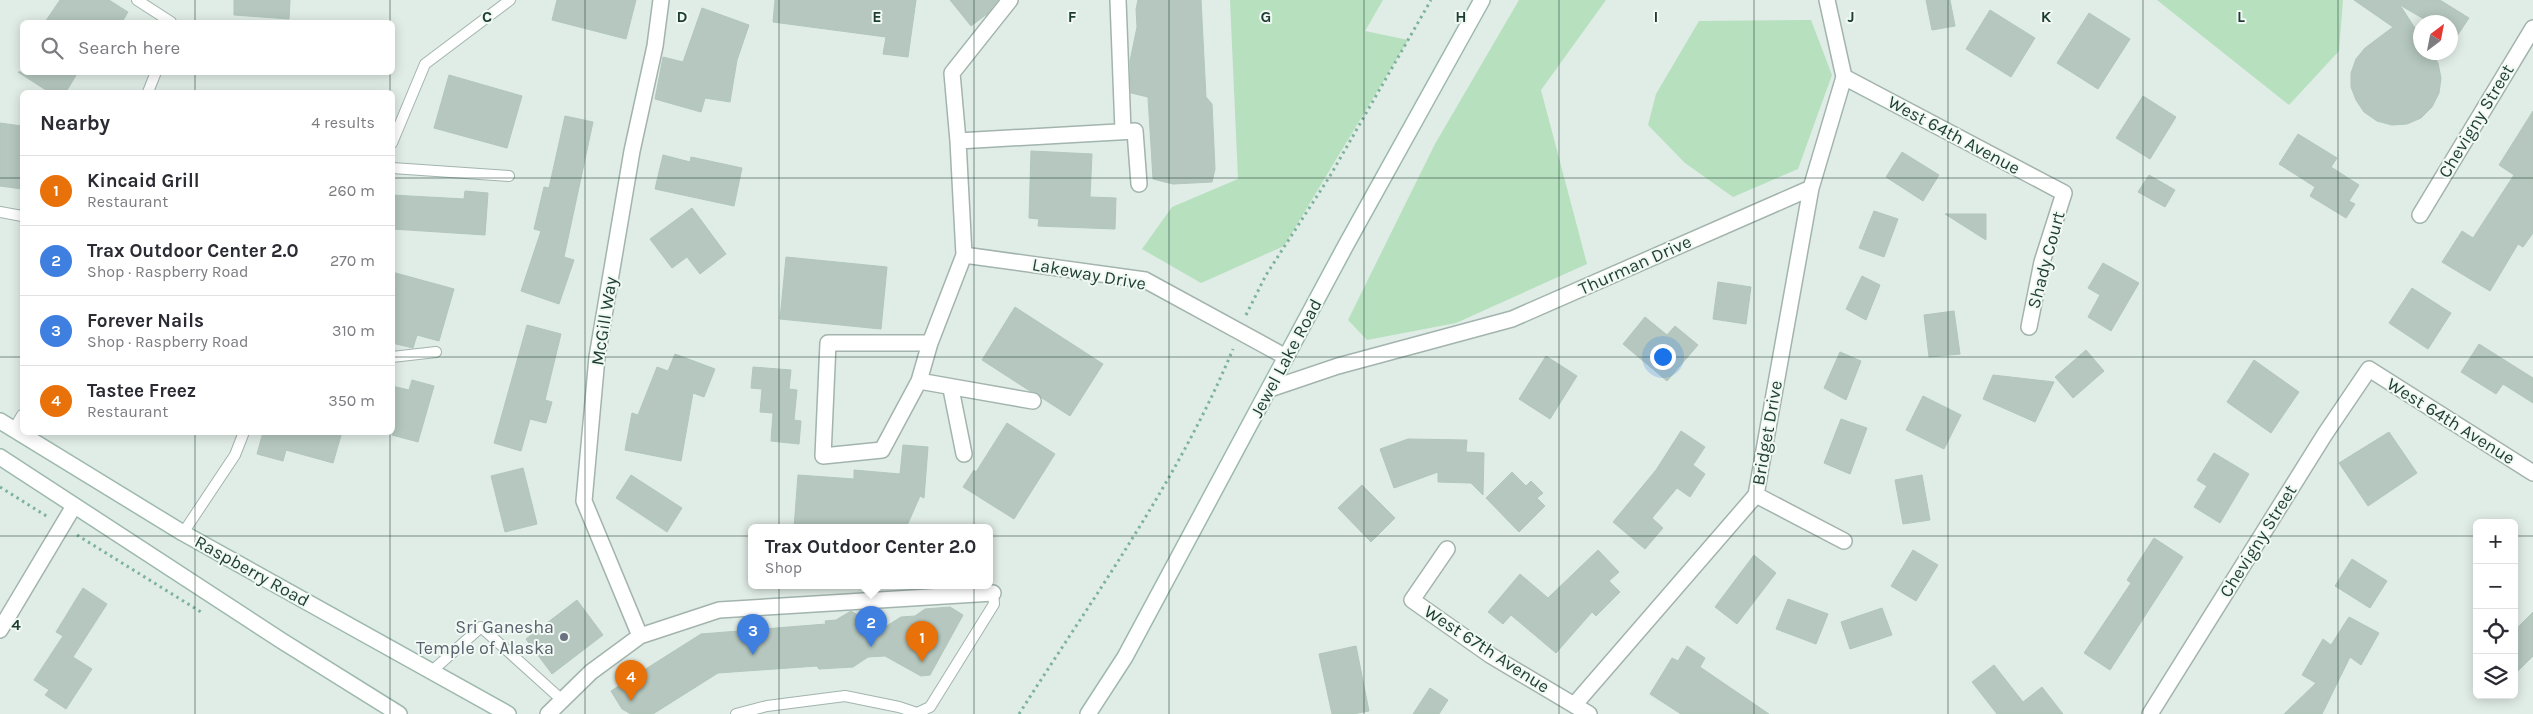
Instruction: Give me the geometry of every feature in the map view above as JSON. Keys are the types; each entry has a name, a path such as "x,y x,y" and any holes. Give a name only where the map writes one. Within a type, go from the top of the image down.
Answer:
{"street":[{"name":"McGill Way","path":"640,636 584,500 597,357 632,151 655,46 662,0"},
{"path":"930,344 828,343 823,456 882,450 919,382 930,344 964,255 958,141 952,73 1010,0"},
{"path":"1118,0 1123,131"},
{"name":"Jewel Lake Road","path":"1088,714 1125,657 1286,357 1482,0"},
{"path":"1811,188 1844,77 1827,0"},
{"name":"Chevigny Street","path":"2420,215 2533,28"},
{"name":"West 64th Avenue","path":"1844,77 2064,193"},
{"path":"958,141 1135,131 1139,184"},
{"name":"Thurman Drive","path":"1270,389 1338,366 1512,319 1811,188"},
{"name":"Bridget Drive","path":"1575,704 1756,495 1811,188"},
{"name":"Shady Court","path":"2029,327 2042,262 2064,193"},
{"name":"Lakeway Drive","path":"964,255 1145,280 1286,357"},
{"name":"West 64th Avenue","path":"2369,369 2533,473"},
{"name":"Chevigny Street","path":"2150,714 2325,434 2369,369"},
{"path":"919,382 951,389 1033,401"},
{"path":"951,389 964,454"},
{"name":"Raspberry Road","path":"0,421 20,433"},
{"name":"Raspberry Road","path":"24,435 183,533 508,714"},
{"name":"Raspberry Road","path":"0,457 399,714"},
{"path":"1756,495 1844,541"},
{"path":"0,630 74,506"},
{"name":"West 67th Avenue","path":"1447,549 1412,600 1490,655 1589,714"},
{"path":"548,714 590,672 640,636 719,610 993,592"}],"lane":[{"path":"136,0 168,20"},
{"path":"395,136 425,64 510,0"},
{"path":"149,90 155,75"},
{"path":"395,168 509,176"},
{"path":"0,212 20,216"},
{"path":"395,357 436,352"},
{"path":"14,429 20,418"},
{"path":"183,533 235,455 243,435"},
{"path":"736,714 767,706 845,696 896,710 917,713 930,707 994,604 993,592"},
{"path":"432,671 481,627 562,700"}],"path":[{"path":"1018,714 1154,503 1211,400 1240,332 1249,305 1266,275 1330,176 1431,0"},
{"path":"0,487 205,615"}],"green space":[{"path":"1230,0 1383,0 1365,31 1408,40 1284,246 1201,283 1142,249 1172,207 1238,179"},
{"path":"1519,0 1606,0 1541,90 1587,264 1456,323 1367,340 1348,320 1435,144"},
{"path":"2157,0 2343,0 2339,51 2289,105"},
{"path":"1811,20 1832,75 1798,169 1733,197 1685,163 1648,125 1656,94 1699,21"}],"building":[{"path":"60,0 109,0 128,12 123,20 46,20"},
{"path":"234,0 290,0 289,19 234,15"},
{"path":"557,0 636,0 626,39 552,20"},
{"path":"775,0 916,0 908,57 883,54 886,37 773,22"},
{"path":"950,0 998,0 987,14 971,26"},
{"path":"1138,0 1201,0 1206,97 1212,104 1215,169 1212,182 1173,184 1153,179 1148,97 1131,93 1130,61 1137,27 1136,9"},
{"path":"1926,0 1950,0 1955,26 1932,30"},
{"path":"2354,0 2440,0 2469,18 2458,34 2458,15 2417,15 2400,5 2413,25 2413,60 2436,60 2441,78 2439,93 2432,107 2421,118 2407,124 2392,125 2377,121 2364,112 2356,100 2351,87 2351,73 2356,59 2365,48 2393,27"},
{"path":"702,8 749,25 737,60 730,102 705,98 701,112 655,99 663,57 683,62"},
{"path":"1990,10 2035,38 2011,77 1966,49"},
{"path":"2089,13 2130,39 2098,89 2057,63"},
{"path":"23,75 76,75 67,90 46,90"},
{"path":"449,75 522,96 507,148 434,128"},
{"path":"2143,96 2176,117 2150,159 2116,138"},
{"path":"2533,111 2533,233 2523,247 2518,244 2490,291 2442,262 2462,231 2473,238 2514,175 2499,165"},
{"path":"565,116 593,122 564,257 574,260 559,304 521,291 541,231 534,229 544,187 549,188"},
{"path":"0,123 20,126 20,189 0,186"},
{"path":"2298,134 2337,158 2331,167 2359,185 2349,201 2355,204 2346,218 2310,196 2315,187 2279,164"},
{"path":"1031,151 1092,154 1090,197 1116,198 1115,229 1038,226 1039,219 1029,218"},
{"path":"1902,152 1939,175 1923,201 1886,177"},
{"path":"663,155 690,162 691,157 742,168 734,206 655,189"},
{"path":"2149,175 2175,190 2165,207 2138,192"},
{"path":"465,191 488,193 485,235 395,229 395,195 464,199"},
{"path":"692,208 726,254 700,274 687,257 672,268 650,239"},
{"path":"1874,211 1898,219 1884,257 1859,248"},
{"path":"1945,214 1986,214 1986,240"},
{"path":"786,257 887,267 881,329 780,319"},
{"path":"2103,263 2139,283 2111,331 2088,317 2100,295 2088,288"},
{"path":"395,273 454,289 439,341 417,335 413,348 395,344"},
{"path":"1862,276 1880,285 1866,320 1846,309"},
{"path":"1718,282 1751,287 1746,324 1713,319"},
{"path":"2412,288 2451,313 2428,349 2389,323"},
{"path":"1015,307 1103,364 1070,416 1042,398 1039,394 1030,391 982,360"},
{"path":"1954,311 1960,354 1929,357 1924,315"},
{"path":"1645,317 1667,335 1675,326 1698,345 1667,381 1623,344"},
{"path":"527,325 561,334 545,400 552,402 546,423 530,419 521,451 494,443"},
{"path":"2479,344 2533,378 2533,403 2503,384 2496,394 2461,372"},
{"path":"2086,350 2104,371 2073,398 2055,377"},
{"path":"1840,352 1861,361 1846,400 1824,388"},
{"path":"675,354 715,369 704,397 693,393 681,461 625,450 632,413 638,415 657,367 668,371"},
{"path":"1546,356 1577,376 1550,419 1519,399"},
{"path":"2254,360 2299,392 2271,433 2227,402"},
{"path":"753,367 791,370 789,389 797,390 794,420 801,421 799,444 771,441 773,413 760,412 762,389 751,388"},
{"path":"1993,375 2054,382 2035,422 1983,399"},
{"path":"412,380 434,386 418,442 392,435 395,435 395,387 409,390"},
{"path":"1923,396 1961,415 1944,449 1906,430"},
{"path":"1841,419 1867,428 1850,474 1824,463"},
{"path":"1007,423 1055,454 1014,519 963,487 974,470 976,472"},
{"path":"1681,431 1705,447 1693,465 1705,474 1690,497 1677,488 1652,518 1663,528 1645,549 1613,522 1656,470"},
{"path":"2389,432 2417,473 2368,506 2339,463"},
{"path":"262,435 341,435 333,463 286,450 283,461 257,454"},
{"path":"1408,439 1467,440 1466,452 1484,453 1483,495 1471,483 1438,482 1438,472 1394,488 1380,449"},
{"path":"903,445 928,447 924,498 920,496 908,524 794,524 798,475 854,479 854,470 900,474"},
{"path":"2214,453 2249,474 2220,523 2194,507 2207,486 2197,480"},
{"path":"523,468 537,524 505,532 491,476"},
{"path":"1512,472 1526,486 1531,481 1543,493 1537,498 1545,506 1519,532 1486,498"},
{"path":"631,475 682,508 667,532 616,498"},
{"path":"1922,475 1930,520 1903,524 1895,480"},
{"path":"1362,485 1395,518 1371,542 1338,508"},
{"path":"2154,538 2183,557 2110,670 2084,653 2131,583 2127,580"},
{"path":"1598,550 1619,572 1609,581 1620,592 1596,616 1592,612 1556,653 1511,615 1503,624 1488,612 1520,574 1548,598"},
{"path":"1913,550 1938,565 1916,601 1891,586"},
{"path":"1754,555 1776,573 1737,624 1715,607"},
{"path":"2352,559 2387,581 2370,608 2335,586"},
{"path":"83,588 107,604 73,657 92,669 66,709 45,695 49,690 34,680 63,636 56,632"},
{"path":"1788,599 1828,614 1816,644 1776,629"},
{"name":"Sri Ganesha Temple of Alaska","path":"577,600 603,635 552,674 526,639"},
{"path":"950,607 963,615 930,675 921,676 885,656 868,657 853,667 819,669 817,666 718,673 653,714 631,714 622,709 611,691 701,634 826,624 825,621 836,620 851,611 882,629 901,617 915,616 925,609"},
{"path":"1882,608 1892,635 1850,649 1841,622"},
{"path":"2533,612 2533,656 2518,671 2518,654 2518,627"},
{"path":"2349,617 2379,633 2361,665 2350,657 2322,714 2284,714 2316,683 2302,675 2323,639 2331,645"},
{"path":"1356,646 1369,711 1353,714 1332,714 1319,654"},
{"path":"1687,646 1705,658 1700,667 1769,714 1681,714 1650,694 1672,658 1678,661"},
{"path":"1994,665 2023,702 2042,687 2063,714 1997,714 1972,682"},
{"path":"1430,688 1448,700 1439,714 1413,714"}],"place":[{"name":"Sri Ganesha Temple of Alaska","path":"564,637"},
{"name":"Trax Outdoor Center 2.0","path":"871,647"},
{"name":"Forever Nails","path":"753,655"},
{"name":"Kincaid Grill","path":"922,662"},
{"name":"Tastee Freez","path":"631,701"}]}
